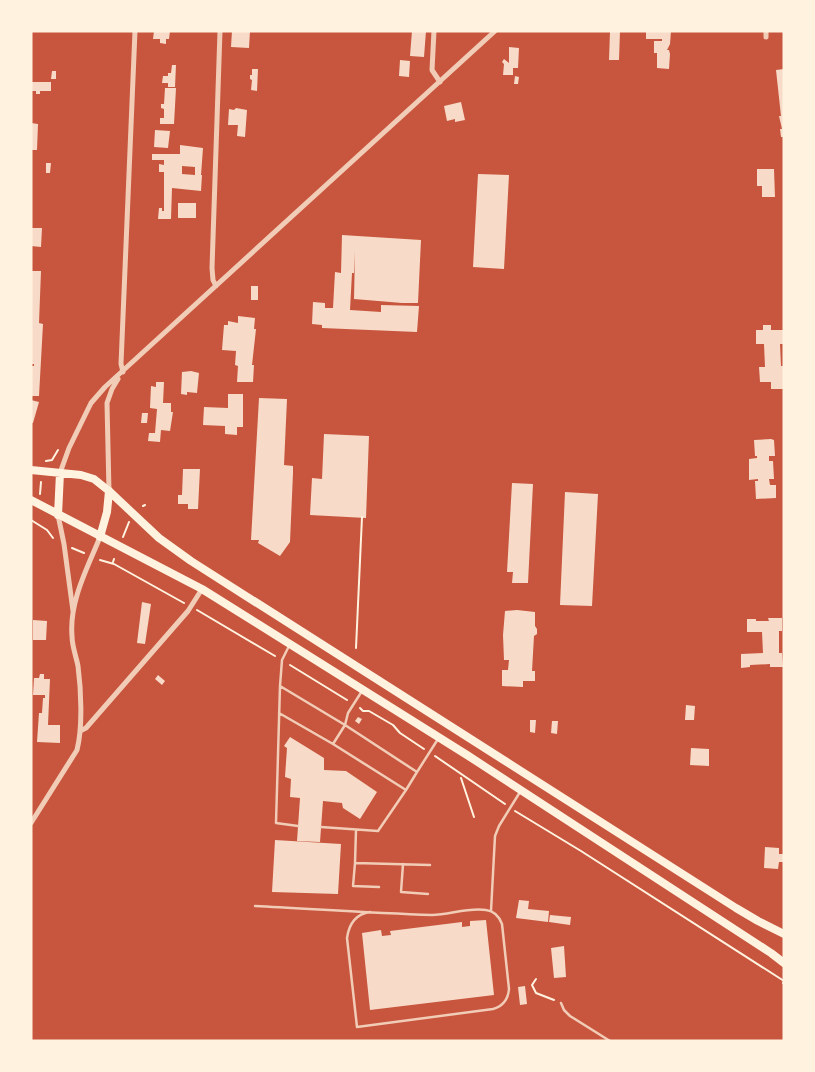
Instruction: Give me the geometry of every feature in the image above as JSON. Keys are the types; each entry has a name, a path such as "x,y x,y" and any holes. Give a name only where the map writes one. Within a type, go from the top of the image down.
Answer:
{"main road":[{"path":"31,470 87,476 94,479 110,491 159,538 191,561 736,908 784,934"},
{"path":"58,515 60,473"},
{"path":"100,537 107,512 110,491"},
{"path":"34,501 202,589 439,738 764,948 784,963"}],"street":[{"path":"110,491 107,403 112,388 123,372 121,364 136,31"},
{"path":"216,286 213,280 212,268 220,31"},
{"path":"434,31 432,70 440,82"},
{"path":"60,473 69,448 91,403 105,387 495,31"},
{"path":"58,515 64,544 73,614"},
{"path":"31,823 77,750 80,731 78,666 72,635 73,614 78,590 100,537"},
{"path":"80,731 86,728 188,610 202,589"}],"lane":[{"path":"290,644 282,660 276,823 298,826"},
{"path":"280,686 345,725 417,772"},
{"path":"333,744 345,725 348,713 363,690"},
{"path":"279,713 406,790"},
{"path":"321,827 378,831 439,738"},
{"path":"491,911 495,836 521,791"},
{"path":"356,830 353,886 379,887"},
{"path":"355,863 430,865"},
{"path":"403,864 402,892 428,894"},
{"path":"255,906 435,915 477,910 491,911 497,915 502,924 509,989 506,1000 503,1004 493,1009 357,1027 348,932 356,918 370,912"},
{"path":"562,1003 564,1010 570,1016 610,1041"}],"path":[{"path":"34,501 40,495 43,462 52,460 59,448"},
{"path":"356,648 362,517"},
{"path":"31,520 48,530 55,541"},
{"path":"122,540 130,520"},
{"path":"72,548 86,554"},
{"path":"100,560 114,564 185,604"},
{"path":"461,778 474,817"},
{"path":"516,811 783,982"},
{"path":"536,979 532,985 536,993 562,1003"}],"building":[{"path":"154,31 170,31 166,44 160,43 160,39 153,39"},
{"path":"232,31 250,31 249,48 231,47"},
{"path":"412,31 426,31 424,57 410,56"},
{"path":"610,31 620,31 619,60 609,60"},
{"path":"646,31 671,31 670,44 667,50 669,50 670,54 669,69 657,68 657,53 654,53 654,41 662,41 662,39 646,39"},
{"path":"509,47 519,48 518,68 513,68 513,75 503,75 504,64 502,62 504,59 509,63"},
{"path":"400,60 410,61 409,77 399,76"},
{"path":"172,65 176,65 175,87 168,87 168,83 162,83 163,76 168,76 168,73 171,73"},
{"path":"252,69 258,69 257,91 251,90 252,80 250,75 252,75"},
{"path":"784,69 784,137 781,137 780,129 782,129 779,116 781,116 776,70"},
{"path":"52,71 56,71 56,79 51,79"},
{"path":"515,76 519,77 518,84 514,84"},
{"path":"31,82 51,82 51,91 40,91 40,94 36,94 36,91 31,91"},
{"path":"165,88 176,88 174,124 160,124 160,118 164,118 164,109 161,108 161,104 164,104"},
{"path":"461,102 465,120 455,122 455,119 447,121 444,106"},
{"path":"236,108 247,110 245,137 237,136 238,125 228,125 229,109 234,110"},
{"path":"31,123 38,124 37,150 31,150"},
{"path":"155,130 170,131 168,148 154,147"},
{"path":"180,145 203,148 201,191 172,188 171,219 158,219 159,208 162,208 162,211 164,211 164,172 159,172 159,164 164,165 164,160 152,160 152,154 180,154","holes":["182,166 195,167 195,175 182,174"]},
{"path":"46,163 51,163 50,173 46,173"},
{"path":"757,169 774,169 775,197 762,197 762,186 757,186"},
{"path":"478,174 509,175 504,269 473,267"},
{"path":"178,203 196,203 196,218 178,218"},
{"path":"31,228 42,228 41,247 31,246"},
{"path":"342,235 421,240 418,303 354,299 355,251 350,310 381,312 381,305 419,306 417,332 322,328 322,325 312,324 313,302 325,303 325,308 333,308 335,272 341,273"},
{"path":"31,271 41,271 39,323 43,324 39,396 31,396 31,366 34,366 34,364 31,364"},
{"path":"251,286 258,286 258,300 251,300"},
{"path":"238,316 255,318 254,329 256,329 252,365 254,365 253,382 237,382 238,366 235,365 236,351 222,350 224,325 228,325 228,321 238,323"},
{"path":"763,325 771,325 771,330 784,330 784,344 780,344 781,366 784,366 783,389 771,389 771,382 760,382 759,367 765,367 764,344 756,344 756,330 763,330"},
{"path":"191,371 199,373 197,393 187,392 187,395 181,394 182,372"},
{"path":"156,382 164,382 163,403 171,403 171,412 173,412 170,431 161,430 160,442 148,441 149,433 155,433 157,409 150,408 151,386 156,387"},
{"path":"228,394 243,394 243,427 237,427 237,435 225,434 225,426 203,425 204,407 228,408"},
{"path":"259,398 287,399 284,465 293,466 290,542 280,556 258,543 259,540 251,540"},
{"path":"31,400 39,402 33,423 31,423"},
{"path":"142,413 148,413 147,423 141,423"},
{"path":"324,434 369,436 366,518 310,515 312,478 322,479"},
{"path":"754,440 774,440 775,456 769,456 769,461 773,461 774,479 769,479 770,485 776,485 776,498 756,499 755,481 758,481 758,479 749,480 749,459 757,458 755,456"},
{"path":"183,469 200,469 198,509 188,509 188,504 178,504 178,495 182,495"},
{"path":"512,483 533,484 528,583 512,583 513,572 507,572"},
{"path":"565,492 598,494 592,606 560,605"},
{"path":"142,602 151,604 145,644 137,643"},
{"path":"505,611 535,612 537,634 534,636 532,671 535,671 535,681 523,681 523,687 502,686 502,670 508,670 509,660 504,660 503,635"},
{"path":"768,618 782,618 782,631 779,631 779,653 782,653 783,667 770,667 770,664 750,665 750,667 741,668 741,654 763,653 762,632 747,632 747,619 769,621"},
{"path":"33,620 47,621 46,640 33,640"},
{"path":"40,674 44,674 44,679 50,679 48,725 60,725 60,743 37,742 39,713 42,713 45,695 33,695 34,678 39,678"},
{"path":"158,675 165,681 162,685 155,679"},
{"path":"686,705 695,706 694,720 685,720"},
{"path":"358,717 362,719 359,724 355,721"},
{"path":"530,720 536,720 535,733 530,732"},
{"path":"552,721 558,721 557,734 551,733"},
{"path":"290,737 324,758 324,770 346,771 377,792 360,819 343,808 342,803 323,801 320,842 297,841 300,798 290,797 291,779 285,777 287,748 284,746"},
{"path":"691,748 709,749 709,766 690,765"},
{"path":"275,840 341,844 338,894 272,892"},
{"path":"765,847 779,848 779,854 783,854 783,862 779,862 778,869 764,868"},
{"path":"519,900 529,901 528,909 549,911 548,922 516,918"},
{"path":"550,915 571,917 570,925 549,922"},
{"path":"486,920 494,995 370,1010 362,933 381,930 382,936 391,935 390,931 462,922 462,927 470,926 470,921"},
{"path":"564,946 566,977 554,978 551,948"},
{"path":"525,986 527,1004 520,1005 518,987"}]}
